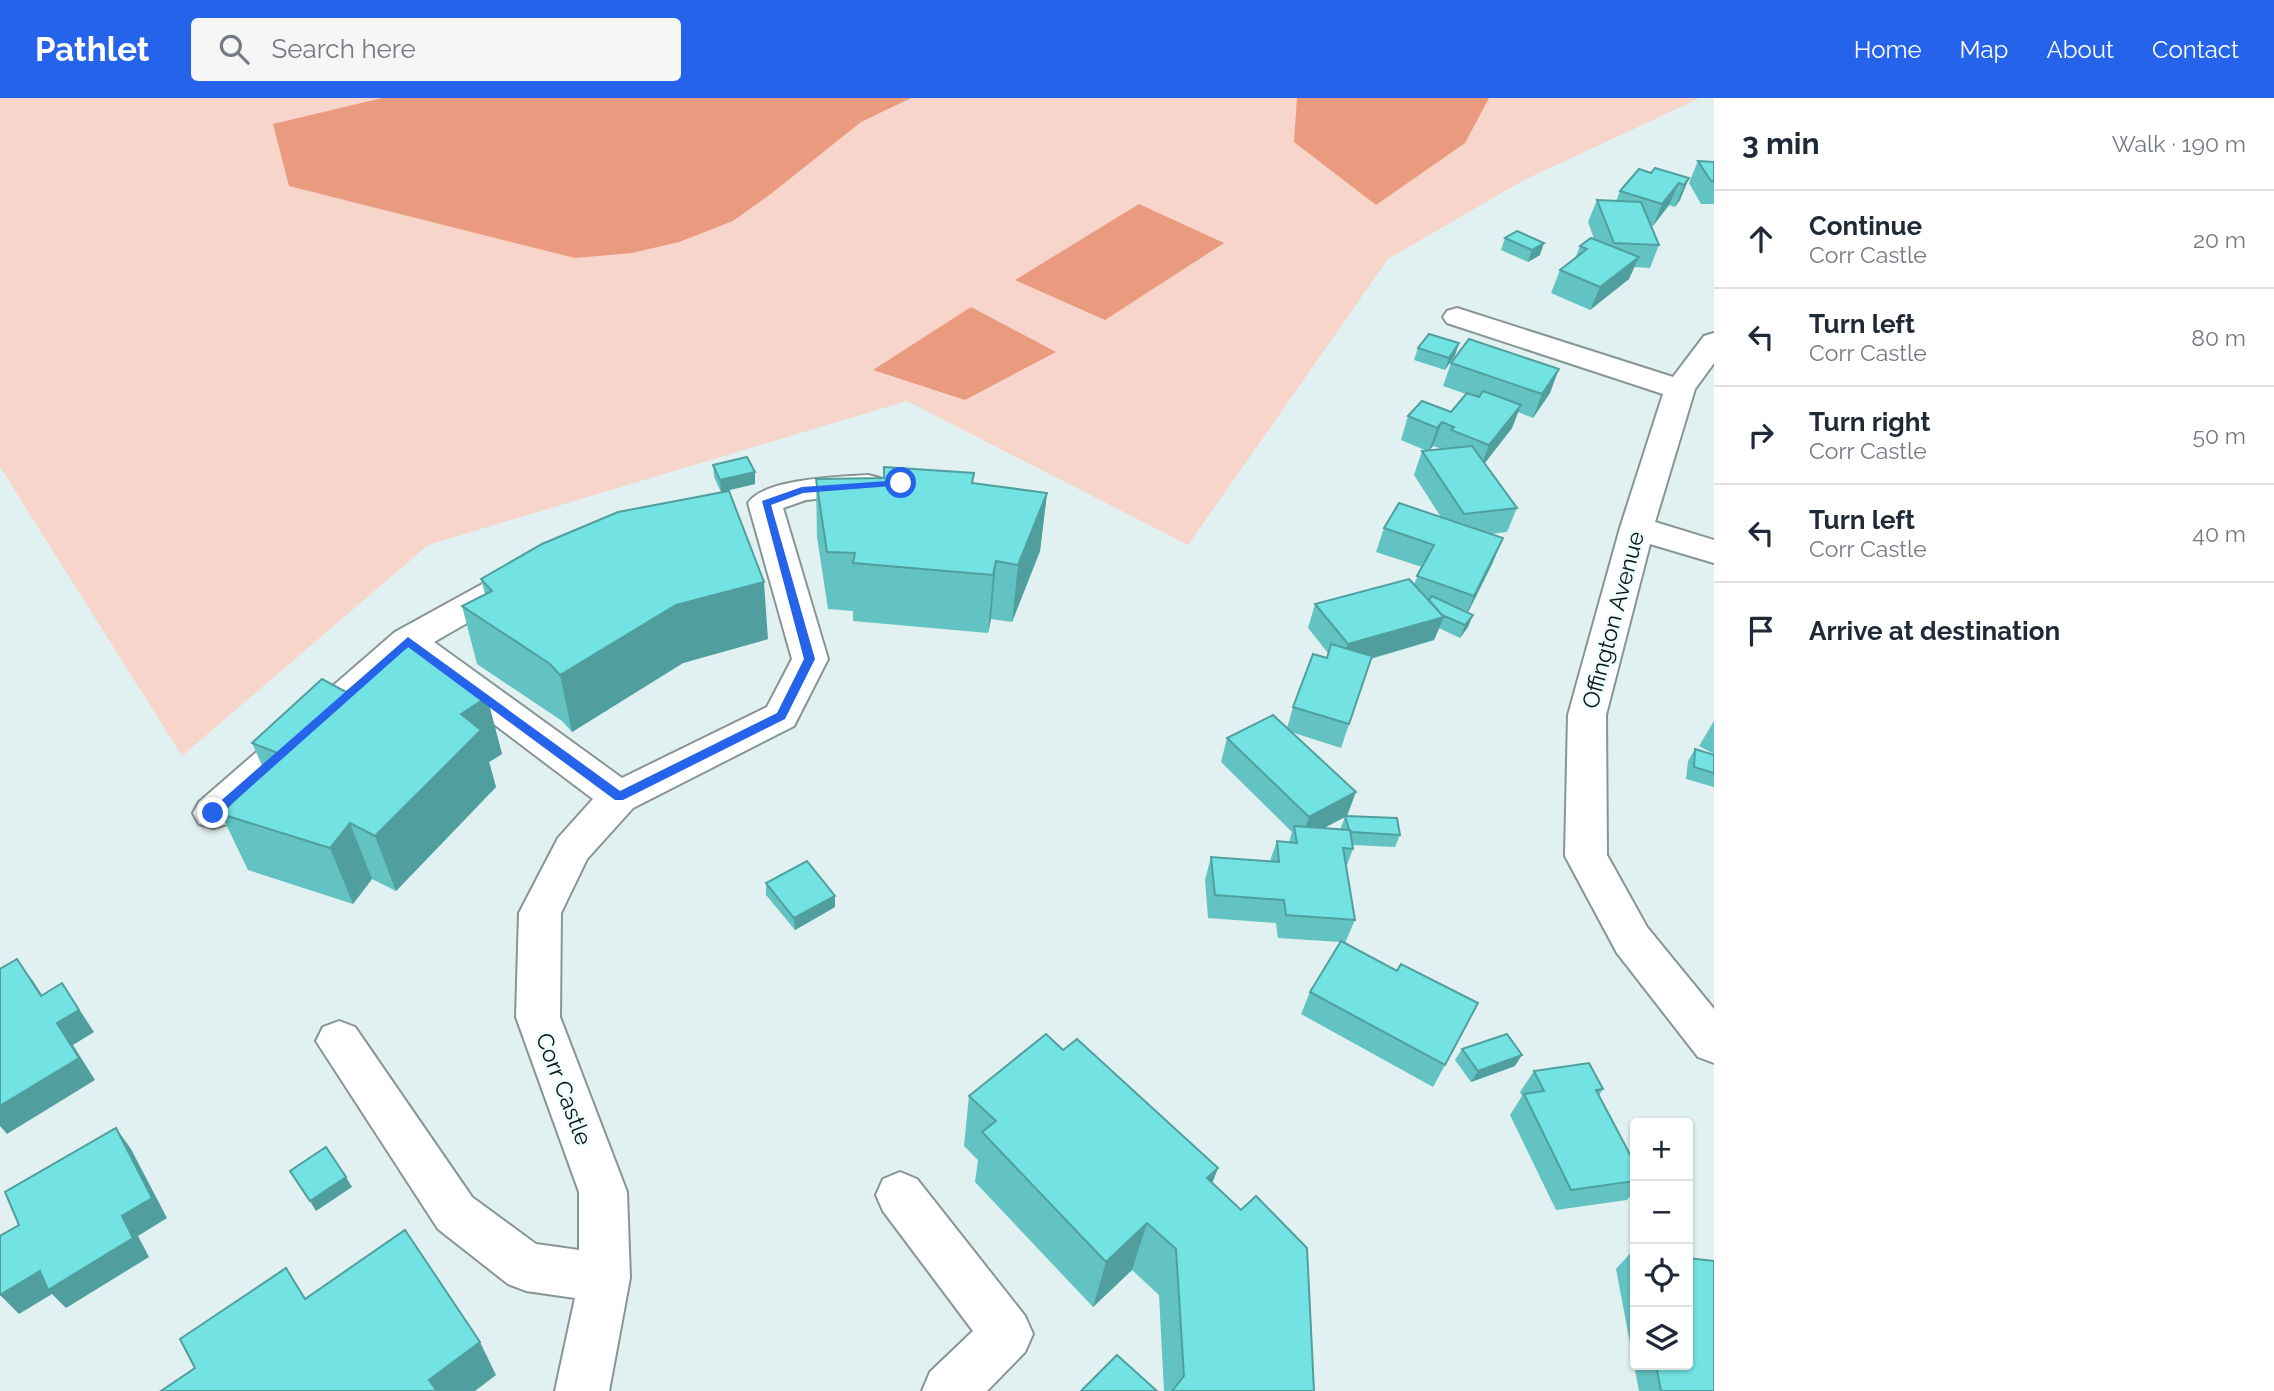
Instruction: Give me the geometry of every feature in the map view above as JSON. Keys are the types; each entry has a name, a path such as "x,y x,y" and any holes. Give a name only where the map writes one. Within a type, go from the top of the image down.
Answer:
{"street":[{"path":"1457,317 1680,389"},
{"name":"Offington Avenue","path":"1714,342 1680,389 1637,528 1587,715 1586,856 1632,940 1714,1043"},
{"name":"Corr Castle","path":"582,1391 605,1278 603,1192 538,1017 540,913 572,849 619,797 781,716 810,659 765,503 802,491 901,483"},
{"path":"1637,528 1714,552"},
{"path":"213,813 408,641 537,567"},
{"path":"408,641 619,797"},
{"path":"339,1041 455,1213 526,1267 605,1278"},
{"path":"900,1195 1007,1334 949,1391"}],"shaded area":[{"path":"0,98 1700,98 1524,180 1388,259 1188,545 907,401 428,545 182,756 0,467"},
{"path":"382,98 911,98 861,122 733,221 679,242 632,253 575,258 289,186 273,124"},
{"path":"1297,98 1489,98 1465,143 1376,205 1294,142"},
{"path":"1139,204 1224,243 1105,320 1015,280"},
{"path":"971,307 1056,352 965,400 873,370"}],"building":[{"path":"1698,161 1714,162 1714,181 1711,181"},
{"path":"1655,168 1689,178 1684,185 1679,183 1662,204 1620,191 1639,169 1651,173"},
{"path":"1597,200 1641,202 1659,245 1614,243"},
{"path":"1517,231 1544,243 1532,250 1505,238"},
{"path":"1591,238 1639,257 1600,287 1560,270 1587,249 1580,246"},
{"path":"1429,334 1459,343 1449,358 1418,348"},
{"path":"1469,339 1559,369 1542,394 1451,363"},
{"path":"1483,391 1521,405 1489,445 1451,430 1454,427 1442,422 1437,428 1408,416 1422,401 1451,412 1467,393 1479,397"},
{"path":"1472,446 1517,508 1464,514 1422,451"},
{"path":"747,457 755,472 720,480 713,465"},
{"path":"884,467 974,473 972,483 1047,493 1018,565 996,561 993,575 853,563 855,553 827,552 816,479 884,478"},
{"path":"729,491 764,582 676,605 560,675 550,664 462,606 492,591 481,579 542,544 618,512"},
{"path":"1399,503 1503,538 1474,596 1417,576 1434,545 1384,528"},
{"path":"1409,579 1444,617 1348,644 1315,604"},
{"path":"1432,596 1473,615 1465,625 1442,615 1429,600"},
{"path":"1331,644 1372,656 1349,724 1293,707 1313,654 1327,658"},
{"path":"410,645 487,697 461,714 481,730 375,836 350,823 330,848 221,814 280,754 252,743 322,679 346,692"},
{"path":"1273,715 1356,792 1309,817 1227,738"},
{"path":"1695,749 1714,755 1714,773 1694,767"},
{"path":"1345,816 1397,818 1400,835 1351,832"},
{"path":"1294,826 1350,830 1353,849 1343,848 1355,920 1286,915 1284,900 1215,895 1211,857 1279,862 1277,841 1297,843"},
{"path":"807,861 835,896 794,918 766,883"},
{"path":"1341,941 1397,971 1401,964 1478,1003 1445,1065 1310,992"},
{"path":"17,959 41,996 62,983 79,1010 57,1023 79,1058 0,1106 0,969"},
{"path":"1046,1034 1063,1050 1077,1039 1218,1168 1207,1178 1241,1210 1256,1196 1307,1248 1314,1391 1172,1391 1184,1376 1176,1249 1147,1223 1106,1262 982,1132 996,1121 969,1096"},
{"path":"1507,1034 1522,1055 1478,1071 1462,1049"},
{"path":"1589,1063 1603,1089 1596,1090 1630,1155 1630,1182 1571,1190 1524,1094 1544,1091 1534,1071"},
{"path":"116,1128 152,1198 122,1216 133,1238 48,1290 40,1271 0,1295 0,1236 19,1225 5,1192"},
{"path":"326,1147 346,1177 310,1201 290,1171"},
{"path":"405,1230 480,1342 429,1380 437,1391 161,1391 195,1368 180,1339 286,1268 305,1299"},
{"path":"1693,1259 1714,1261 1714,1391 1661,1391 1657,1370 1693,1370"},
{"path":"1117,1355 1157,1391 1081,1391"}],"route":[{"path":"213,813 408,641 619,797 781,716 810,659 765,503 802,491 901,483"}]}
